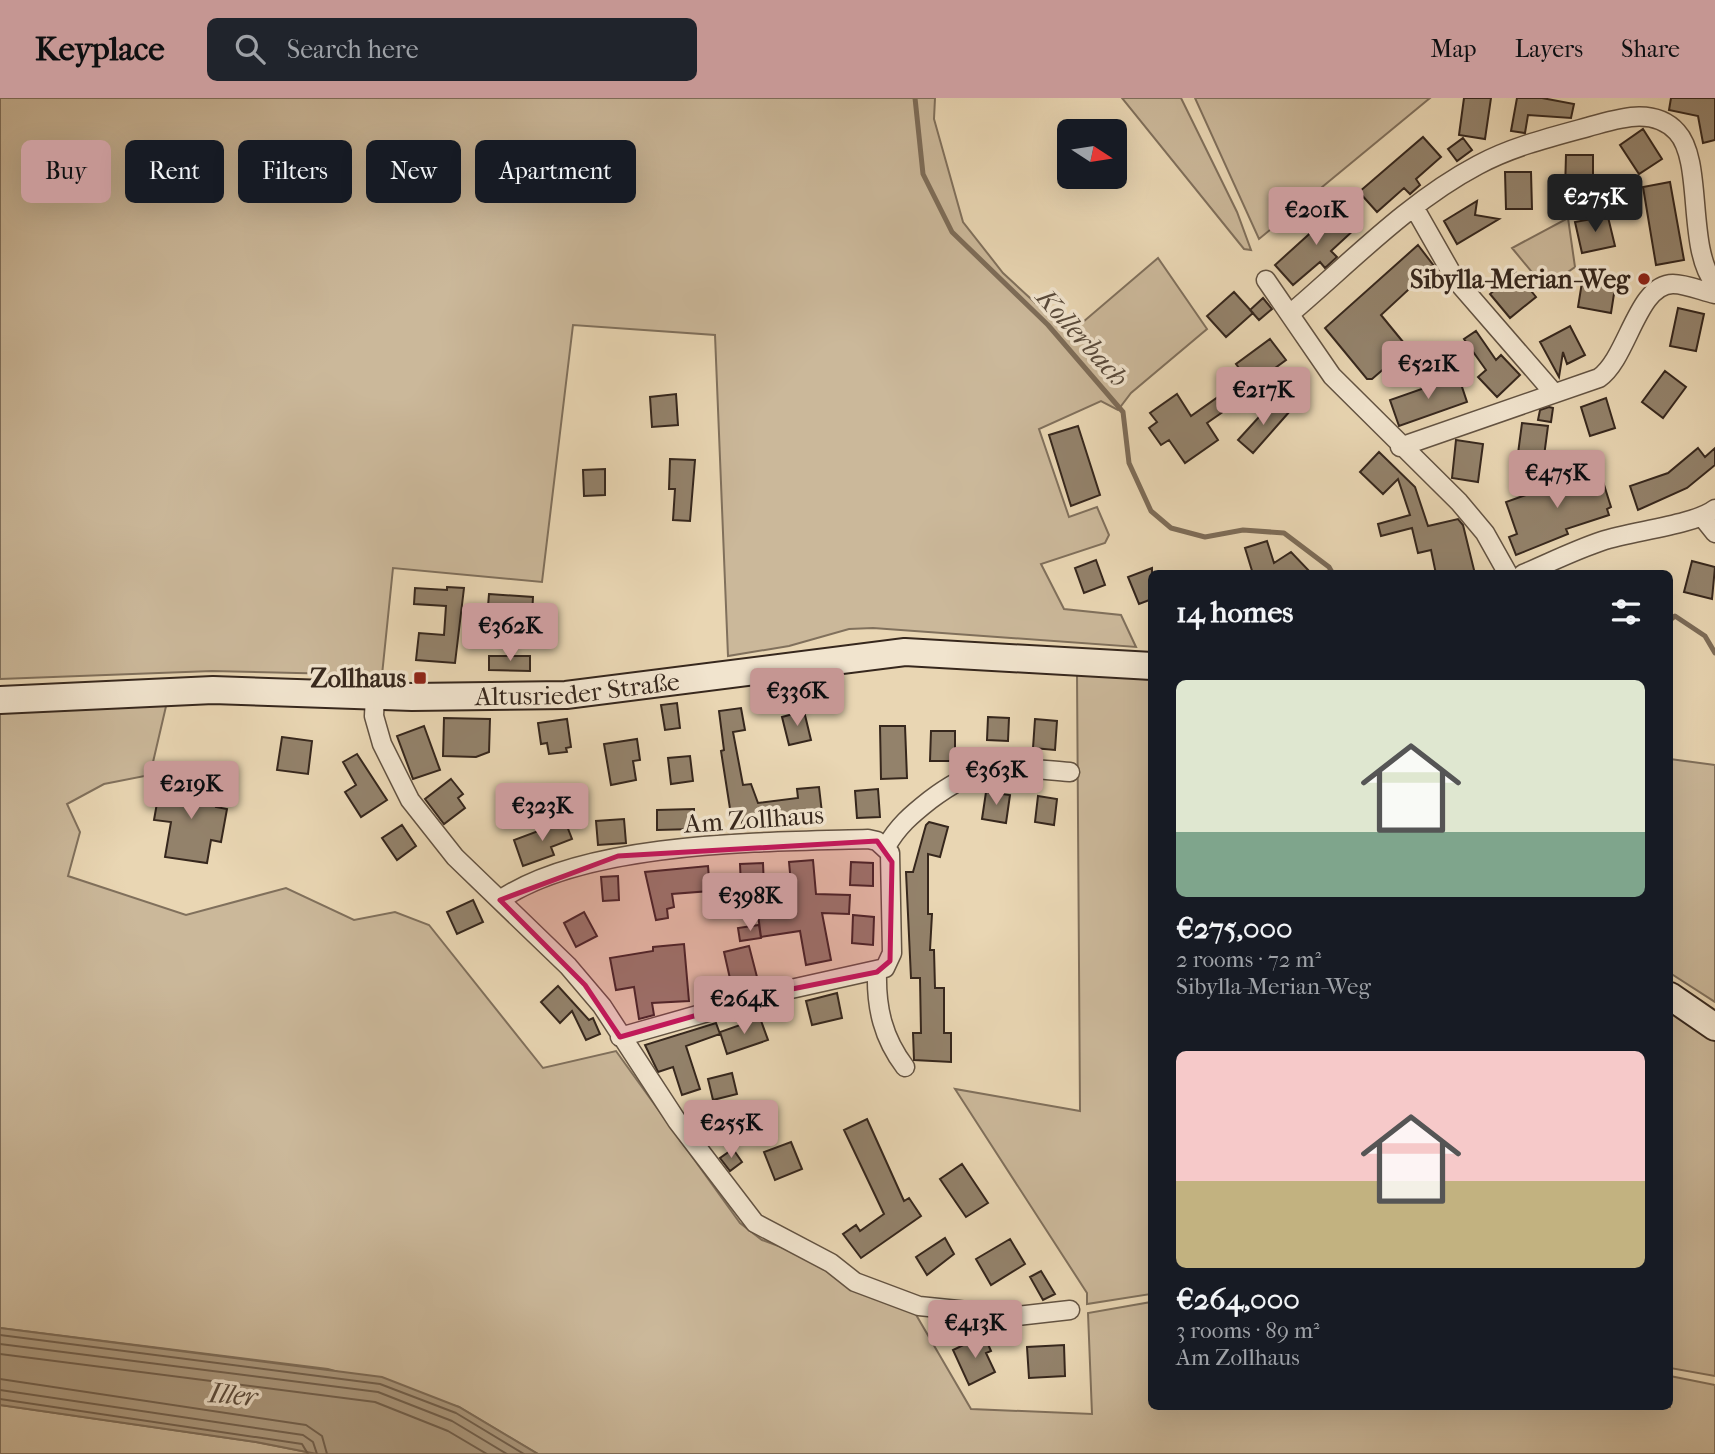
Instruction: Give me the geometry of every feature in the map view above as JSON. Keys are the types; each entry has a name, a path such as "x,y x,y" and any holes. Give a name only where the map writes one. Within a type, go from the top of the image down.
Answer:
{"main road":[{"name":"Altusrieder Straße","path":"0,700 214,691 489,698 566,695 905,652 1148,666"},
{"path":"1673,998 1715,1027"}],"street":[{"path":"1291,313 1414,207 1480,164 1516,149 1627,117 1655,117 1680,135 1687,154 1702,264 1715,284"},
{"path":"1414,207 1455,279 1553,392"},
{"path":"1685,286 1697,275 1702,264"},
{"path":"1266,280 1332,376 1400,447 1459,502 1485,533 1506,570"},
{"path":"1400,447 1599,378 1609,370 1647,298 1665,285 1685,286 1715,294"},
{"path":"1533,570 1602,541 1709,514 1715,533"},
{"path":"375,695 374,716 382,744 410,800 455,857 576,976 602,1006 677,1121 755,1223 831,1263 855,1282 919,1306 1017,1316 1070,1310"},
{"path":"620,1037 782,991 877,972 885,968 892,953 892,862 886,848 897,827 961,778 975,772 1007,768 1070,772"},
{"name":"Am Zollhaus","path":"500,900 513,892 569,870 618,856 819,840 868,839 886,848"},
{"path":"877,972 877,997 884,1030 905,1067"}],"highlighted area":[{"path":"877,841 892,862 890,961 877,972 782,991 620,1037 585,985 500,900 618,856"}],"shaded area":[{"path":"0,98 935,98 934,119 963,222 1003,273 1069,334 1158,258 1207,329 1131,393 1118,410 1101,401 1039,429 1069,517 1097,507 1109,535 1105,543 1041,564 1064,609 1121,615 1136,647 873,628 849,629 789,646 728,656 715,335 573,325 542,582 393,568 382,675 212,671 0,679"},
{"path":"1122,98 1181,98 1237,212 1251,250 1244,249"},
{"path":"1195,98 1430,98 1259,239"},
{"path":"1568,218 1575,267 1545,288 1512,248"},
{"path":"1077,673 1148,679 1148,1294 1087,1304 1087,1293 955,1089 1080,1111"},
{"path":"167,702 150,775 104,784 67,804 80,832 68,876 186,915 286,888 354,920 395,912 429,925 543,1068 616,1051 740,1223 762,1240 800,1254 915,1313 971,1409 1092,1414 1088,1313 1148,1303 1148,1410 1673,1410 1673,1377 1715,1385 1715,1454 538,1454 459,1407 328,1369 0,1328 0,711"},
{"path":"1673,759 1715,765 1715,1002 1673,975"},
{"path":"1673,1009 1715,1037 1715,1376 1673,1369"},
{"path":"0,1405 256,1442 317,1454 0,1454"}],"water":[{"name":"Iller","path":"0,1328 382,1377 459,1407 538,1454 317,1454 256,1442 0,1405"}],"building":[{"path":"1464,98 1491,98 1485,139 1459,135"},
{"path":"1517,98 1542,98 1574,104 1571,118 1528,115 1525,133 1511,131"},
{"path":"1671,98 1715,98 1715,140 1703,143 1698,116 1669,110"},
{"path":"1643,129 1662,159 1639,174 1620,145"},
{"path":"1423,137 1441,157 1416,179 1420,185 1410,194 1404,188 1377,212 1359,192"},
{"path":"1463,138 1472,150 1457,161 1448,149"},
{"path":"1566,155 1593,155 1593,190 1565,190"},
{"path":"1505,172 1531,172 1532,209 1506,209"},
{"path":"1670,182 1684,260 1656,265 1643,187"},
{"path":"1477,201 1475,215 1499,219 1457,244 1444,221"},
{"path":"1338,208 1356,228 1331,251 1337,257 1325,268 1320,262 1293,285 1275,265"},
{"path":"1608,217 1615,246 1582,253 1575,222"},
{"path":"1418,245 1434,266 1381,315 1408,348 1372,379 1367,379 1325,328"},
{"path":"1516,272 1536,297 1510,318 1490,294"},
{"path":"1583,276 1616,281 1611,313 1578,307"},
{"path":"1234,292 1253,313 1226,337 1207,316"},
{"path":"1263,298 1272,309 1259,320 1250,310"},
{"path":"1678,308 1704,314 1696,351 1670,346"},
{"path":"1570,326 1585,355 1567,364 1563,352 1559,377 1540,342"},
{"path":"1476,331 1496,360 1501,355 1520,375 1497,397 1478,377 1486,370 1464,339"},
{"path":"1270,339 1286,360 1252,385 1236,364"},
{"path":"1665,371 1686,387 1663,418 1642,402"},
{"path":"1459,378 1467,402 1399,426 1390,400"},
{"path":"676,394 678,425 652,427 650,397"},
{"path":"1177,394 1191,416 1218,397 1227,409 1207,423 1218,440 1185,463 1169,440 1161,445 1149,428 1157,422 1150,413"},
{"path":"1606,398 1615,428 1590,436 1581,407"},
{"path":"1279,402 1290,411 1253,453 1238,440 1268,407 1272,410"},
{"path":"1553,408 1551,422 1538,420 1540,410"},
{"path":"1522,423 1548,426 1543,464 1517,461"},
{"path":"1078,426 1100,495 1071,506 1049,435"},
{"path":"1456,440 1483,444 1478,482 1452,478"},
{"path":"1698,448 1705,457 1715,448 1715,465 1687,488 1638,510 1630,486 1668,473"},
{"path":"1379,452 1415,487 1428,526 1458,519 1463,525 1474,570 1435,570 1431,550 1418,553 1412,528 1381,536 1378,524 1410,515 1398,479 1383,494 1360,472"},
{"path":"670,459 695,460 690,521 673,520 675,489 669,489"},
{"path":"605,469 605,495 584,496 583,470"},
{"path":"1599,469 1611,507 1607,509 1609,515 1566,529 1568,534 1516,555 1509,537 1517,534 1506,502"},
{"path":"1267,541 1274,563 1291,552 1308,570 1252,570 1245,548"},
{"path":"1096,560 1105,585 1084,593 1075,568"},
{"path":"1692,561 1715,567 1712,599 1684,592"},
{"path":"1152,568 1148,570 1148,601 1139,604 1128,577"},
{"path":"447,587 464,588 455,663 416,660 419,633 444,635 446,606 414,604 415,588 447,590"},
{"path":"489,594 533,597 531,635 486,631"},
{"path":"489,656 530,656 530,671 489,670"},
{"path":"677,703 680,728 665,730 661,705"},
{"path":"741,708 745,730 733,732 743,785 751,784 758,803 798,798 797,789 819,787 822,813 742,825 741,813 731,815 721,751 724,750 719,711"},
{"path":"804,711 811,740 789,745 782,717"},
{"path":"988,717 1009,718 1008,741 987,740"},
{"path":"444,718 490,719 489,752 476,757 443,756"},
{"path":"567,719 571,747 566,748 567,752 549,754 547,743 541,744 538,723"},
{"path":"1035,719 1057,721 1055,750 1033,748"},
{"path":"424,726 440,770 413,779 397,736"},
{"path":"880,726 905,726 907,778 881,779"},
{"path":"931,731 955,731 955,761 930,761"},
{"path":"282,737 312,741 308,774 277,770"},
{"path":"637,739 640,760 633,761 636,780 611,785 604,744"},
{"path":"357,754 387,800 361,817 345,792 356,785 343,762"},
{"path":"690,756 693,781 671,784 668,758"},
{"path":"451,779 463,794 458,798 465,808 444,824 425,799"},
{"path":"177,784 219,791 216,807 227,809 221,842 211,840 207,863 165,857 171,822 154,820 160,786 176,788"},
{"path":"528,787 529,812 506,813 505,788"},
{"path":"878,789 880,817 857,818 855,791"},
{"path":"986,792 1010,795 1006,823 982,819"},
{"path":"1038,796 1057,799 1054,825 1035,822"},
{"path":"694,809 694,829 657,830 657,810"},
{"path":"624,819 626,843 598,845 596,821"},
{"path":"565,821 572,839 551,847 554,855 523,866 514,840"},
{"path":"929,822 948,827 940,857 928,854 928,914 932,914 930,950 934,950 935,988 944,988 944,1033 951,1033 951,1062 914,1060 913,1033 921,1033 920,978 911,978 906,872 913,872"},
{"path":"402,825 416,846 397,860 382,838"},
{"path":"813,860 816,894 850,895 849,914 822,913 831,960 806,965 800,931 761,937 756,900 792,895 789,862"},
{"path":"851,862 873,863 873,886 850,885"},
{"path":"763,863 764,887 741,888 740,864"},
{"path":"708,866 710,891 672,894 674,907 667,909 668,918 656,920 645,872"},
{"path":"618,876 619,900 603,901 601,877"},
{"path":"473,900 483,922 457,934 447,912"},
{"path":"584,912 597,936 576,947 564,923"},
{"path":"853,915 874,917 873,945 852,943"},
{"path":"759,925 761,938 740,941 738,928"},
{"path":"684,944 689,1001 652,1003 654,1015 639,1019 634,987 616,990 610,958 653,951 653,947"},
{"path":"749,946 757,977 731,983 724,952"},
{"path":"558,986 589,1020 593,1018 600,1034 586,1040 572,1011 560,1023 541,1002"},
{"path":"837,993 842,1018 812,1025 806,1001"},
{"path":"760,1018 768,1040 727,1054 720,1032"},
{"path":"716,1023 720,1034 686,1046 700,1089 682,1095 673,1067 658,1072 645,1045"},
{"path":"732,1073 737,1094 713,1100 708,1079"},
{"path":"867,1119 904,1201 909,1198 921,1216 861,1258 843,1234 856,1225 860,1231 884,1214 844,1130"},
{"path":"791,1142 802,1169 775,1180 764,1152"},
{"path":"733,1149 742,1162 730,1171 720,1158"},
{"path":"962,1164 988,1203 966,1217 940,1179"},
{"path":"945,1238 954,1254 927,1275 916,1257"},
{"path":"1010,1239 1025,1264 991,1285 976,1259"},
{"path":"1041,1271 1055,1294 1043,1300 1030,1277"},
{"path":"984,1335 991,1351 986,1353 995,1372 969,1385 953,1350"},
{"path":"1064,1345 1065,1376 1029,1378 1027,1347"}],"waterway":[{"name":"Kollerbach","path":"915,98 923,174 952,232 1048,325 1123,412 1129,463 1151,511 1171,528 1205,537 1243,530 1284,533 1331,570"},
{"name":"Kollerbach","path":"1673,618 1675,616 1705,636 1715,653"}],"place":[{"name":"Sibylla-Merian-Weg","path":"1644,279"},
{"name":"Zollhaus","path":"420,678"}]}
